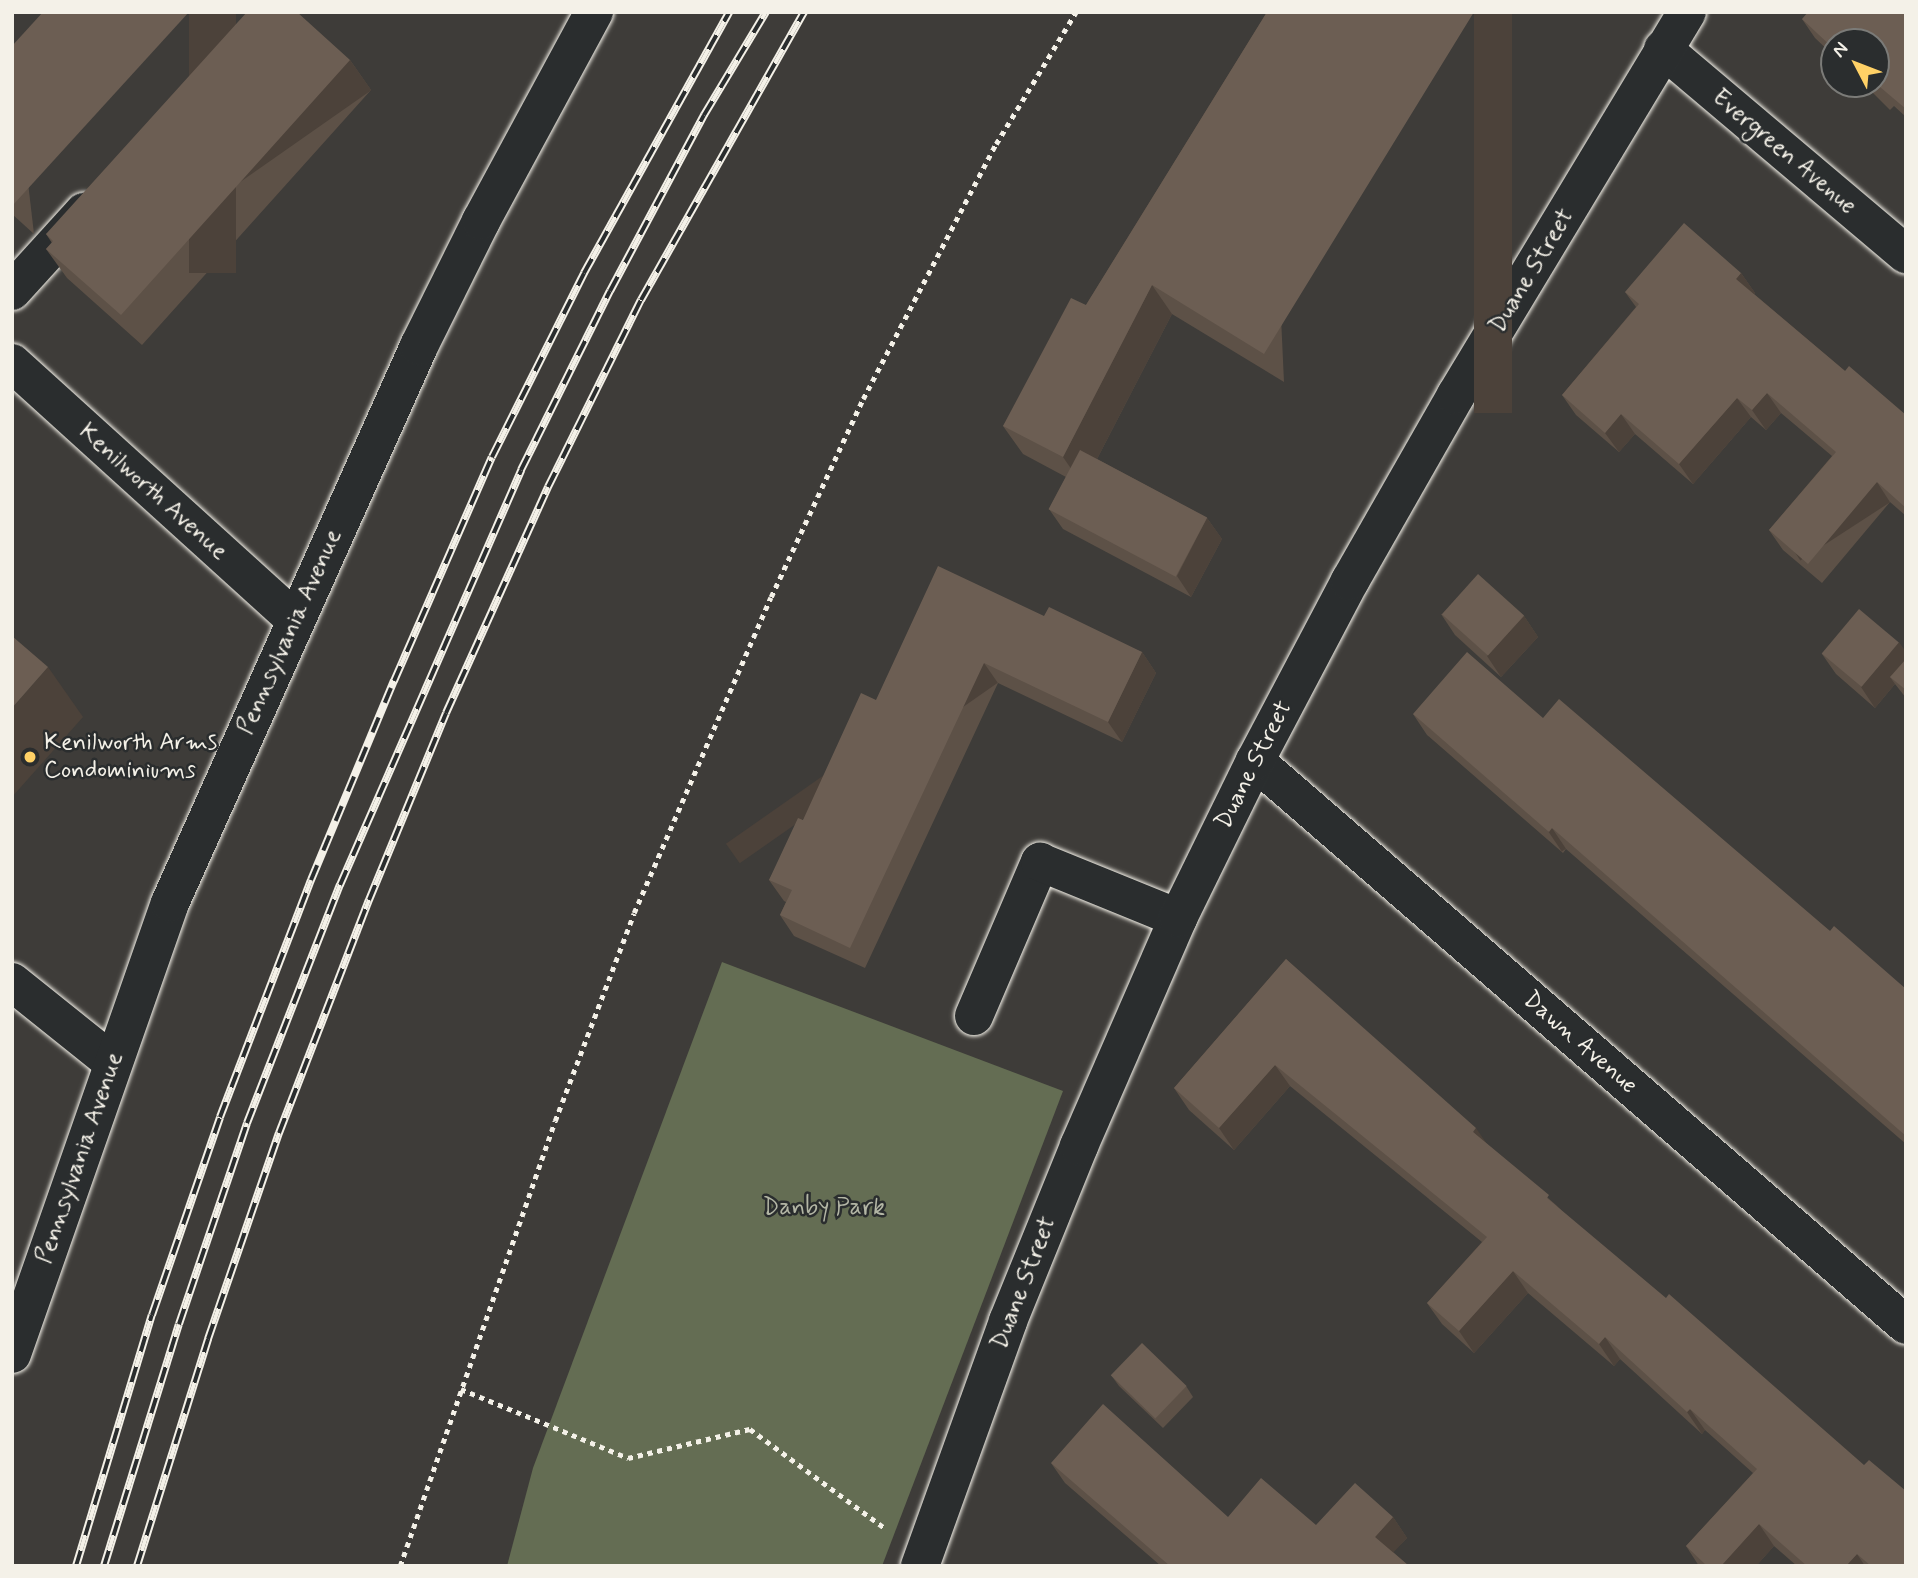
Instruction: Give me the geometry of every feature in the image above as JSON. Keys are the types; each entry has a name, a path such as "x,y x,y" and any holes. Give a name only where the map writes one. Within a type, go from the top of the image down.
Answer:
{"street":[{"name":"Pennsylvania Avenue","path":"12,1354 112,1062 170,903 419,346 481,221 594,12"},
{"name":"Duane Street","path":"926,1562 1033,1259 1178,918 1255,761 1350,581 1456,395 1687,12"},
{"name":"Evergreen Avenue","path":"1663,50 1906,254"},
{"path":"12,291 105,189"},
{"name":"Kenilworth Avenue","path":"12,363 295,620"},
{"name":"Dawn Avenue","path":"1255,761 1906,1325"},
{"path":"974,1016 1041,862 1178,918"},
{"path":"12,982 112,1062"}],"path":[{"path":"400,1566 555,1121 634,913 777,584 869,387 996,144 1076,12"},
{"path":"461,1389 628,1458 750,1429 926,1562"}],"green space":[{"name":"Danby Park","path":"722,962 1063,1091 882,1566 507,1566 533,1468"}],"building":[{"path":"43,12 189,12 13,205 12,46"},
{"path":"247,12 297,12 350,60 121,315 46,249 53,241 46,234"},
{"path":"1267,12 1474,12 1264,354 1152,285 1063,457 1003,426 1071,298 1086,305"},
{"path":"1808,12 1906,12 1906,109 1890,95 1890,28 1820,28 1820,36 1802,19"},
{"path":"1684,223 1741,273 1736,279 1845,371 1849,366 1906,415 1906,508 1877,482 1808,564 1769,530 1836,452 1767,393 1752,410 1737,398 1679,464 1621,414 1605,433 1562,395 1639,304 1625,292"},
{"path":"1080,450 1207,518 1176,577 1049,509"},
{"path":"938,566 1044,616 1049,607 1142,652 1108,722 984,663 850,948 780,915 792,890 769,880 798,818 803,820 861,693 876,700"},
{"path":"1478,574 1524,615 1488,656 1442,614"},
{"path":"1859,609 1899,642 1862,687 1822,653"},
{"path":"12,636 48,667 12,708"},
{"path":"1467,652 1543,718 1559,699 1830,931 1834,926 1906,989 1906,1136 1552,828 1549,832 1413,714"},
{"path":"1906,659 1906,690 1890,677"},
{"path":"1286,959 1476,1128 1473,1132 1549,1195 1547,1198 1666,1298 1669,1294 1864,1465 1869,1460 1906,1491 1906,1566 1871,1566 1857,1554 1846,1566 1807,1566 1759,1524 1721,1566 1707,1566 1686,1546 1757,1469 1690,1409 1687,1412 1605,1337 1599,1344 1513,1271 1459,1331 1427,1303 1487,1237 1275,1065 1219,1128 1174,1088"},
{"path":"1142,1343 1187,1386 1155,1418 1111,1375"},
{"path":"1103,1404 1228,1517 1261,1478 1316,1525 1355,1483 1393,1517 1375,1537 1409,1566 1170,1566 1051,1463"}],"railway":[{"path":"76,1566 152,1315 220,1117 311,880 394,681 492,457 584,273 729,12"},
{"path":"104,1566 179,1324 247,1123 340,885 521,470 610,291 704,115 766,12"},
{"path":"137,1566 208,1339 279,1133 369,900 446,713 548,487 641,300 804,12"}],"place":[{"name":"Kenilworth Arms Condominiums","path":"30,757"}]}
